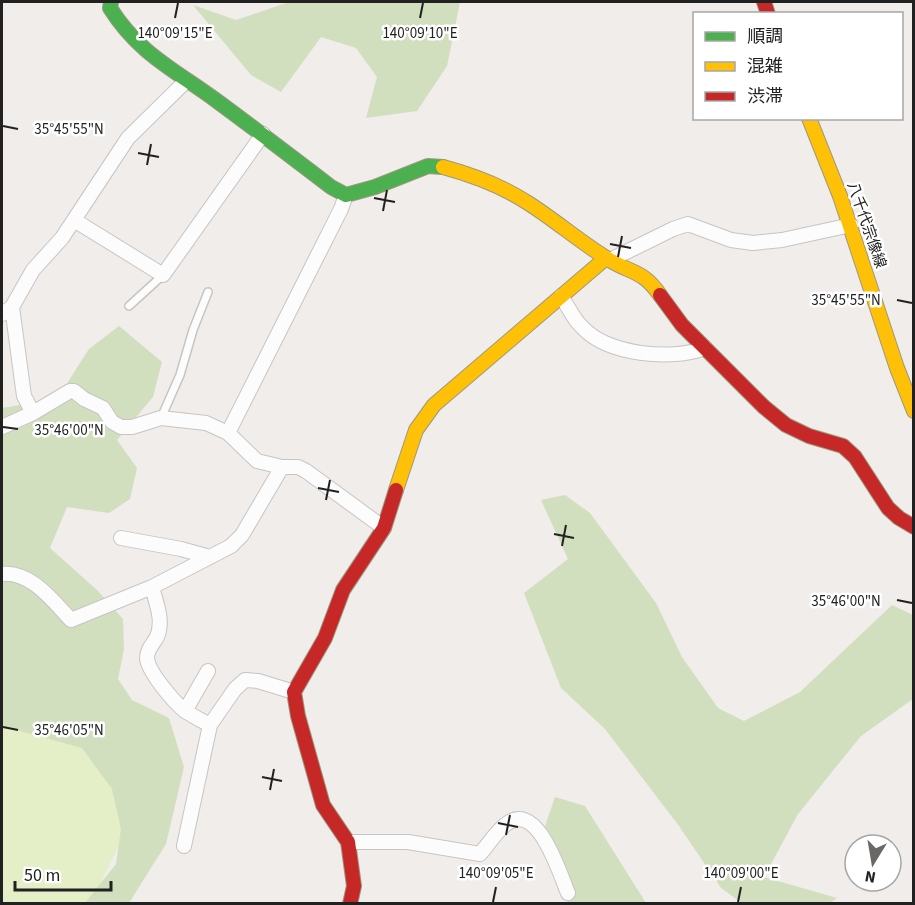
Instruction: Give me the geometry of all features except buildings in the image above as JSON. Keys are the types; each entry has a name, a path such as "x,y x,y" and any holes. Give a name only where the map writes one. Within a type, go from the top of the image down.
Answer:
{"street":[{"path":"111,2 110,8 138,44 161,64 215,99 331,187 346,195 375,187 428,166 441,166 467,173 504,190 528,203 608,259 638,272 652,283 682,326 764,407 786,425 809,436 843,446 855,457 888,508 914,527"},
{"path":"33,413 24,396 7,310 33,270 62,238 128,138 186,81"},
{"name":"八千代宗像線","path":"810,120 851,225 897,368 914,411"},
{"path":"74,220 163,275 263,134"},
{"path":"228,433 285,302 341,209 346,195"},
{"path":"350,903 354,886 348,842 323,805 298,716 294,692 325,638 343,590 384,528 416,430 434,405 561,296 608,259 673,229 688,224 731,240 753,243 782,240 851,225"},
{"path":"561,296 582,327 603,341 636,352 658,356 691,354 705,348"},
{"path":"2,427 33,413 70,391 74,391 84,399 103,408 112,422 121,426 132,427 161,418 206,423 228,433 257,461 282,467 298,467 306,471 384,528"},
{"path":"2,574 9,573 24,577 43,591 71,620 152,587 231,546 242,535 282,467"},
{"path":"121,538 210,557"},
{"path":"152,587 161,622 157,637 148,650 147,660 167,692 185,711 210,725"},
{"path":"185,711 208,671"},
{"path":"184,846 210,725 235,688 245,680 258,681 294,692"},
{"path":"348,842 408,842 480,854 505,825 517,819 525,819 534,826 546,842 568,893"}],"lane":[{"path":"129,306 163,275"},
{"path":"161,418 180,375 193,330 208,292"}],"green space":[{"path":"289,2 460,2 447,66 417,111 366,118 377,77 356,48 321,37 281,92 251,75 193,5 236,20"},
{"path":"119,326 162,362 153,397 117,440 137,468 130,499 109,513 67,507 50,548 98,591 123,619 124,649 118,679 132,700 169,718 184,767 166,844 129,903 85,903 116,864 121,829 112,789 82,748 2,726 2,408 57,399 89,349"},
{"path":"565,495 590,513 656,603 682,657 718,708 744,721 800,692 892,605 913,615 913,699 861,736 798,814 764,877 837,898 830,903 742,903 721,888 679,826 605,729 561,688 524,593 568,559 541,500"},
{"path":"2,613 145,790 91,903 2,903"},
{"path":"555,797 585,806 646,903 568,903 541,838"}],"traffic: fast":[{"path":"111,2 110,8 121,24 133,38 159,60 331,187 346,195 375,187 428,166 443,167"}],"traffic: slow":[{"path":"810,120 840,196 897,368 914,411"},
{"path":"443,167 508,191 616,264 642,276 660,295"},
{"path":"396,490 416,430 434,405 606,258"}],"traffic: jam":[{"path":"764,2 767,12"},
{"path":"660,295 682,325 764,407 786,425 809,436 843,446 855,457 888,508 914,527"},
{"path":"350,904 354,886 348,842 323,805 298,716 294,692 325,638 343,590 384,528 396,490"}]}
